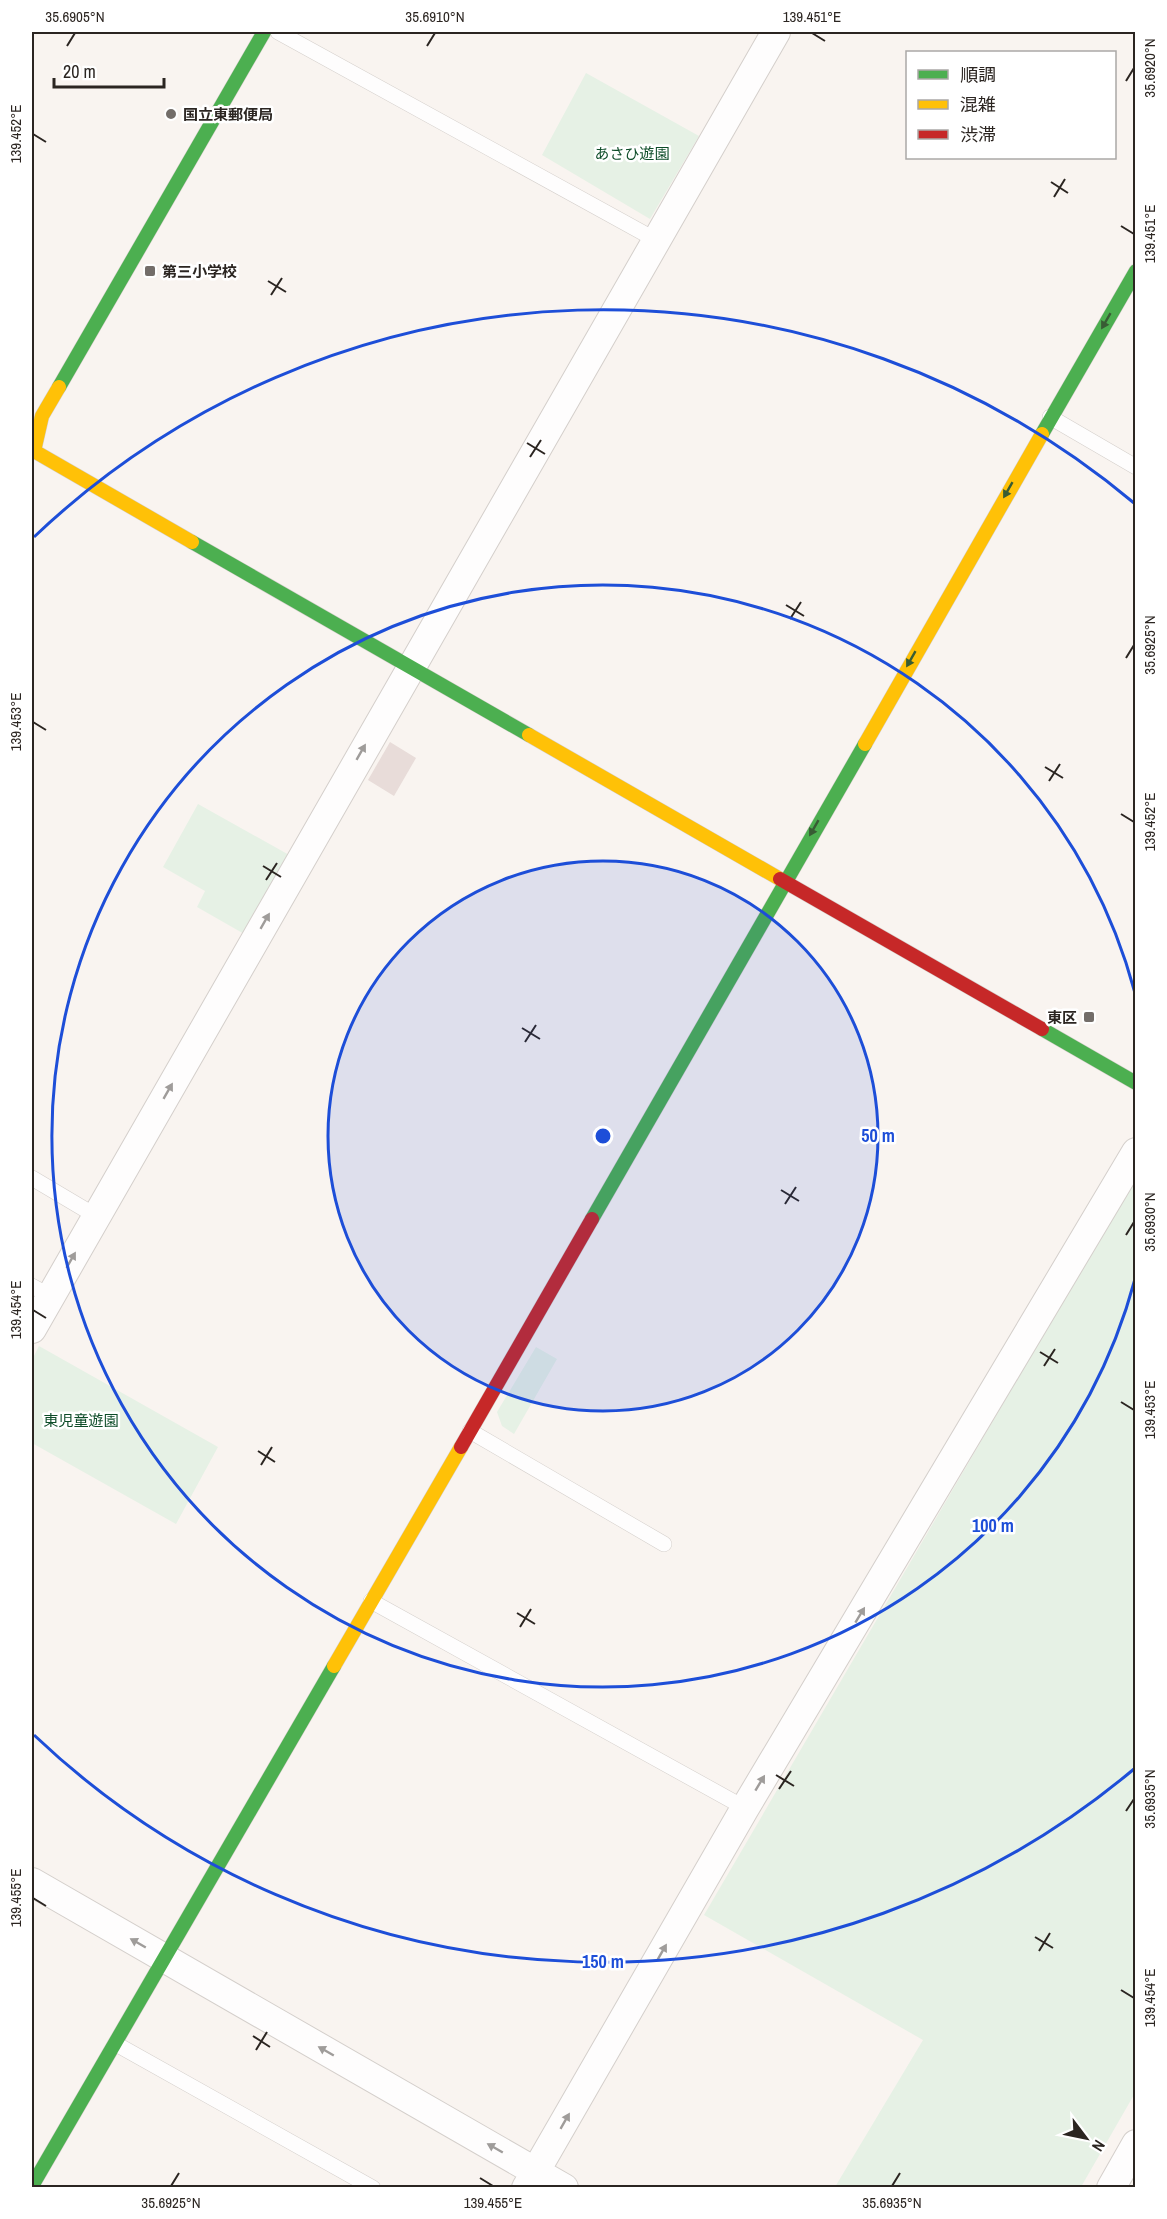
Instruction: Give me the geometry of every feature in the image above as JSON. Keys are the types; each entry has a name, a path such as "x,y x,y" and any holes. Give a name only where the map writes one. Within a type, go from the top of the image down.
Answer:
{"street":[{"path":"264,32 42,416 32,453 784,880 1136,1083"},
{"path":"32,1329 41,1291 96,1216 776,32"},
{"path":"38,2184 164,1958 470,1431 1050,417 1134,276"},
{"path":"531,2179 745,1808 1136,1152"},
{"path":"32,1882 164,1958 531,2179 564,2187"},
{"path":"1111,2187 1136,2144"}],"lane":[{"path":"278,32 656,240"},
{"path":"1050,417 1136,467"},
{"path":"32,1178 96,1216"},
{"path":"470,1431 664,1544"},
{"path":"371,1601 745,1808"},
{"path":"116,2044 373,2187"}],"green space":[{"name":"あさひ遊園","path":"586,73 699,136 650,219 542,155"},
{"path":"198,804 291,856 246,935 197,907 205,891 163,867"},
{"path":"1135,1178 1135,2093 1081,2187 835,2187 923,2040 704,1915"},
{"name":"東児童遊園","path":"39,1346 218,1447 176,1524 32,1443 32,1360"},
{"path":"536,1347 557,1359 514,1434 502,1426 497,1412"}],"building":[{"path":"390,742 416,758 394,796 368,780"}],"traffic: fast":[{"path":"59,387 264,32"},
{"path":"1042,434 1136,271"},
{"path":"192,542 529,735"},
{"path":"592,1219 865,744"},
{"path":"1042,1029 1136,1083"},
{"path":"32,2186 334,1666"}],"traffic: slow":[{"path":"59,387 42,416 34,451 192,542"},
{"path":"865,744 1042,434"},
{"path":"529,735 780,879"},
{"path":"334,1666 461,1447"}],"traffic: jam":[{"path":"780,879 1042,1029"},
{"path":"461,1447 592,1219"}],"place":[{"name":"国立東郵便局","path":"171,114"},
{"name":"第三小学校","path":"150,271"},
{"name":"東区","path":"1089,1017"}]}
